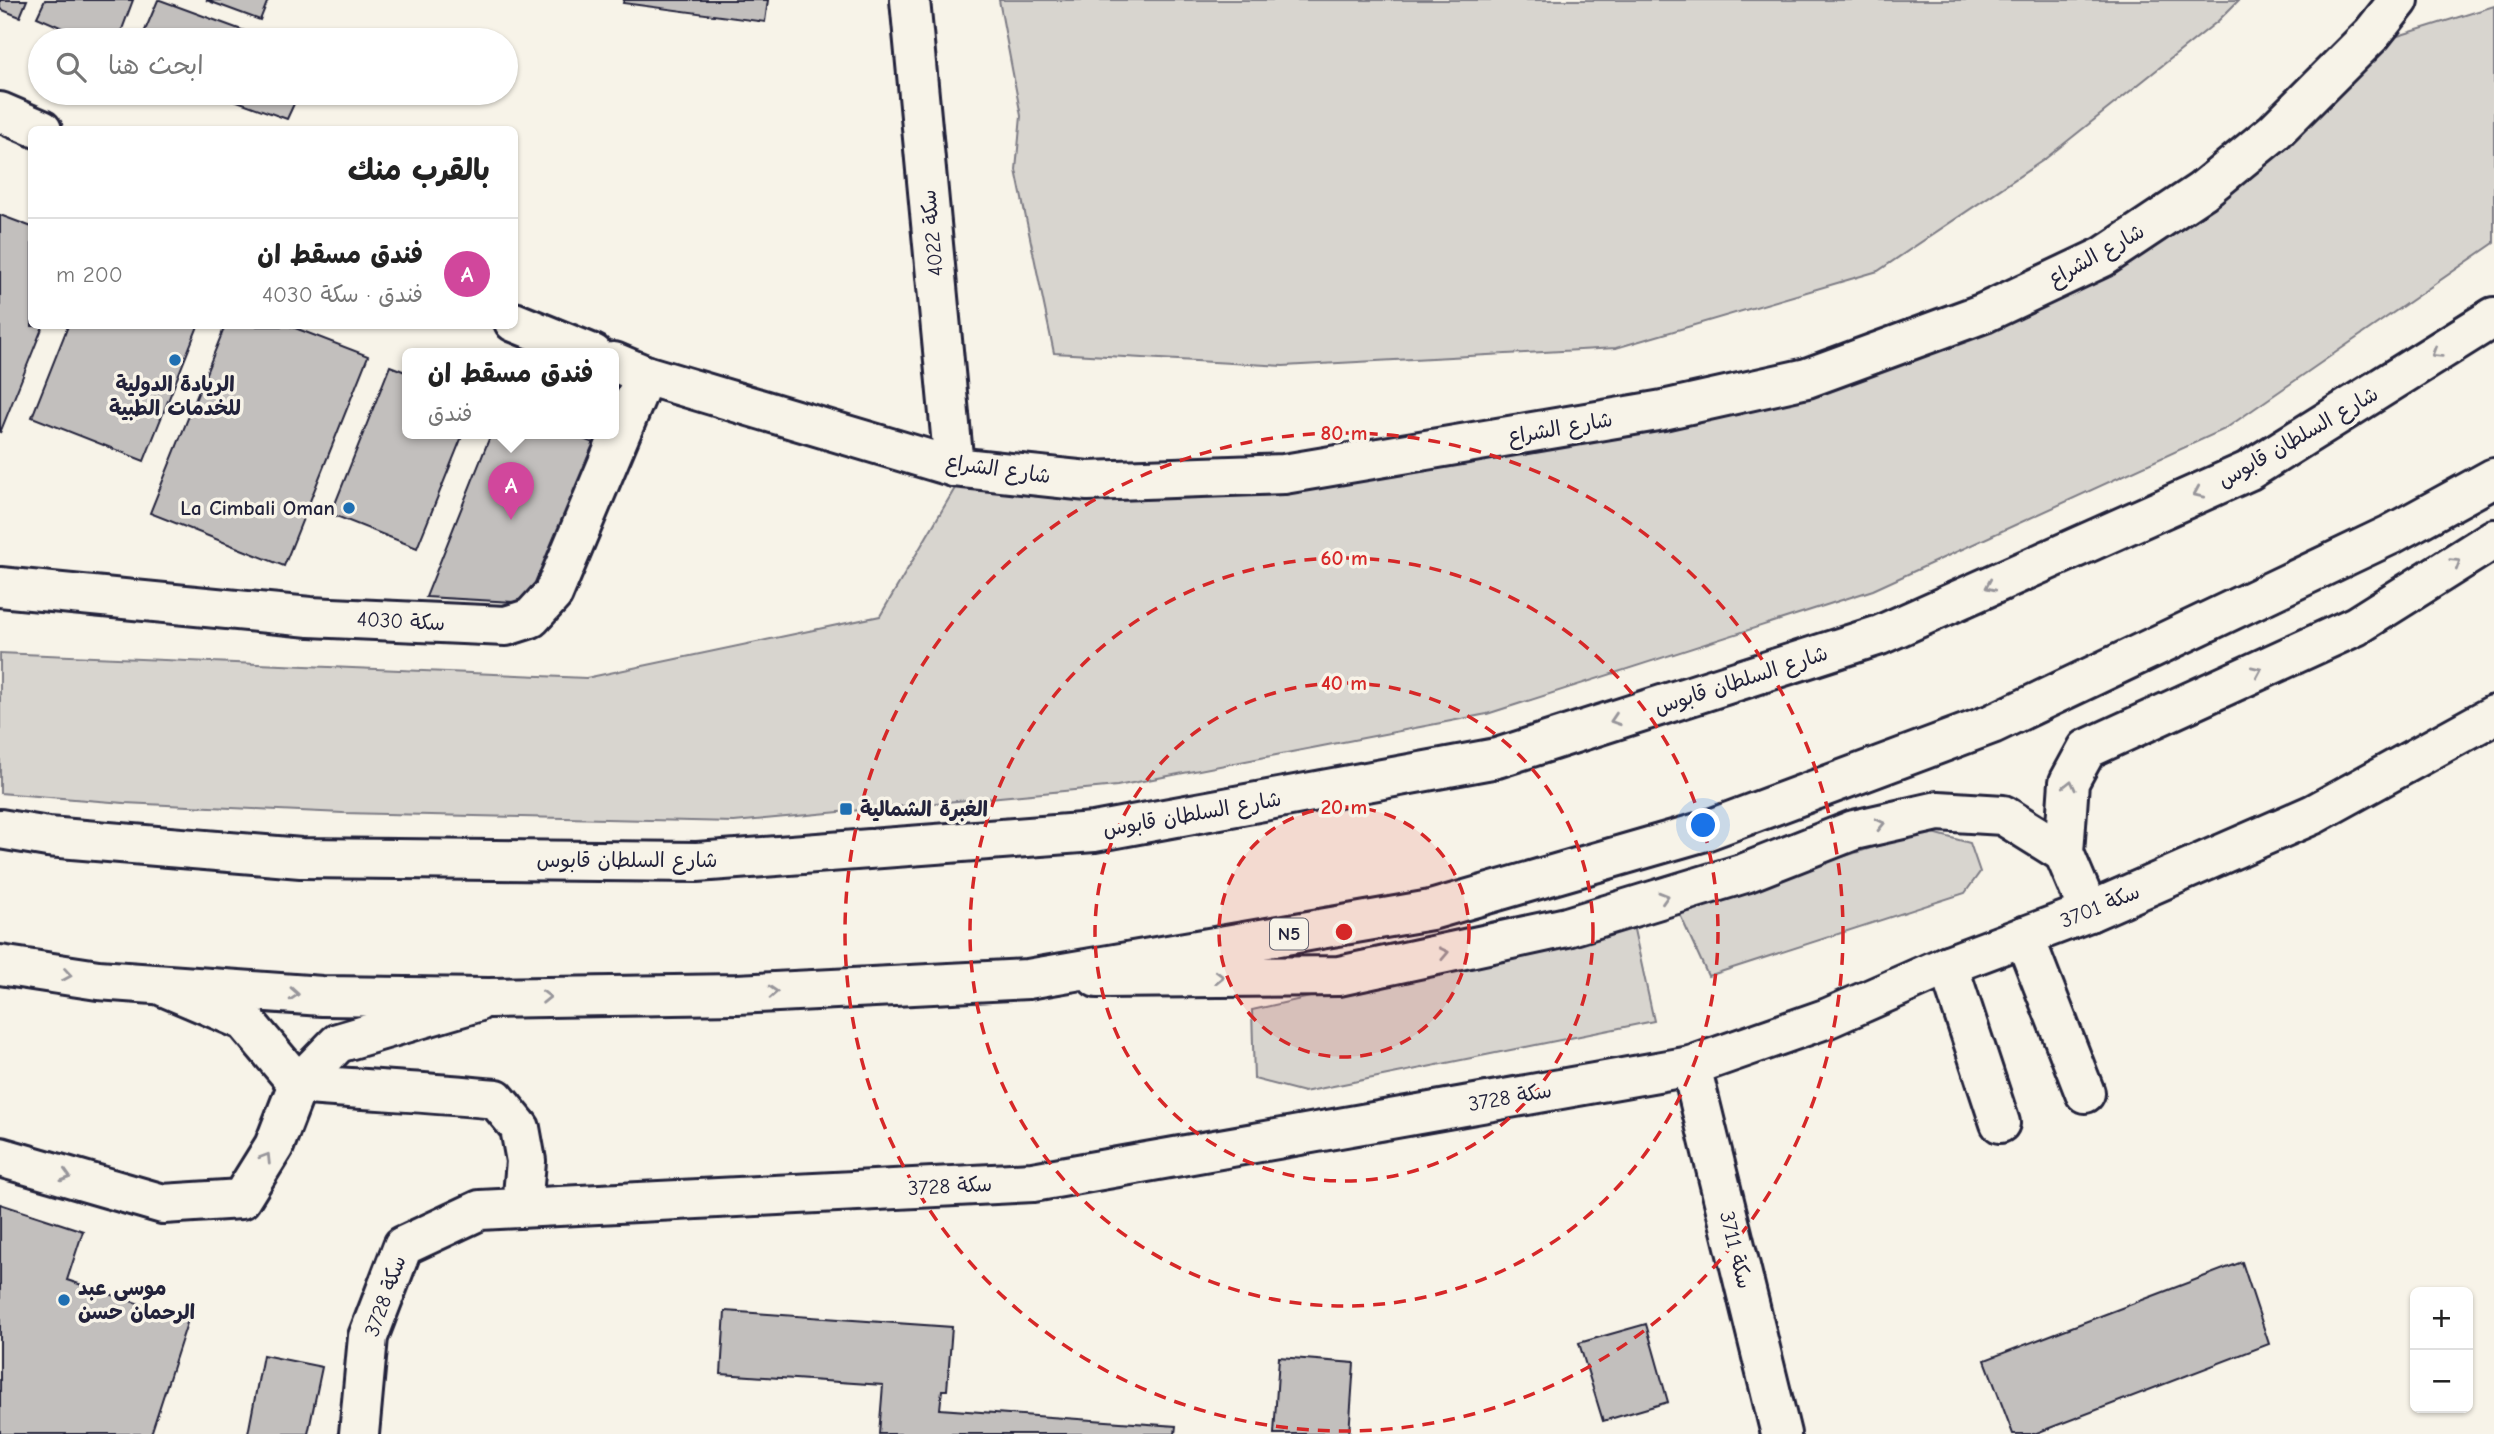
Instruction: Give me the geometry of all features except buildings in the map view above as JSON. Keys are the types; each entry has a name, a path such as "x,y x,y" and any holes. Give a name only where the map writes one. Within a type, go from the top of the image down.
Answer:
{"main road":[{"name":"سكة 4022","path":"910,0 954,467"},
{"name":"شارع الشراع","path":"630,369 954,467 1088,481 1284,474 1663,410 1807,378 1983,313 2102,257 2202,191 2274,132 2372,34 2399,0"},
{"path":"0,112 33,126"},
{"name":"شارع السلطان قابوس","path":"0,829 48,837 302,858 697,862 1094,832 1497,758 1880,635 2248,471 2494,317"},
{"path":"518,324 578,348"},
{"name":"سكة 4030","path":"619,401 630,369"},
{"name":"سكة 4030","path":"0,587 310,617 506,626 531,618 553,594 606,439"},
{"name":"N5","path":"0,965 98,980 323,996 489,998 737,994 1028,979 1431,910 1705,831 1992,724 2390,535 2494,478"},
{"path":"2088,912 2064,853 2069,782 2087,749 2356,626 2494,539"},
{"name":"سكة 3701","path":"1691,1066 1828,1018 1948,965 2088,912 2314,814 2494,715"},
{"path":"1028,979 1339,976 1567,927 1745,873 1854,830 1938,811 2003,816 2064,853"},
{"path":"2024,936 2085,1093"},
{"path":"1948,965 2000,1123"},
{"path":"157,984 246,1021 298,1084 496,1099 520,1128 526,1161 522,1207"},
{"path":"0,1157 163,1204 241,1199 274,1146 298,1084 338,1043 489,998"},
{"name":"سكة 3728","path":"359,1434 368,1338 403,1246 480,1210 1033,1182 1691,1066"},
{"name":"سكة 3711","path":"1691,1066 1781,1434"}],"shaded area":[{"path":"999,0 2239,0 2218,21 2045,159 1878,271 1616,348 1283,366 1054,353 1016,170 1021,116"},
{"path":"2494,6 2494,243 2225,429 1873,590 1487,714 1117,786 734,822 343,813 124,803 0,793 0,653 586,678 880,616 958,483 1284,488 1987,327 2385,40"},
{"path":"1926,831 1970,843 1980,872 1965,893 1708,976 1677,908"},
{"path":"1633,925 1654,1021 1304,1092 1254,1079 1252,1010"}],"place":[{"name":"الريادة الدولية للخدمات الطبية","path":"175,360"},
{"name":"La Cimbali Oman","path":"349,508"},
{"name":"فندق مسقط ان","path":"511,520"},
{"name":"الغبرة الشمالية","path":"846,809"},
{"name":"موسى عبد الرحمان حسن","path":"64,1300"}]}
